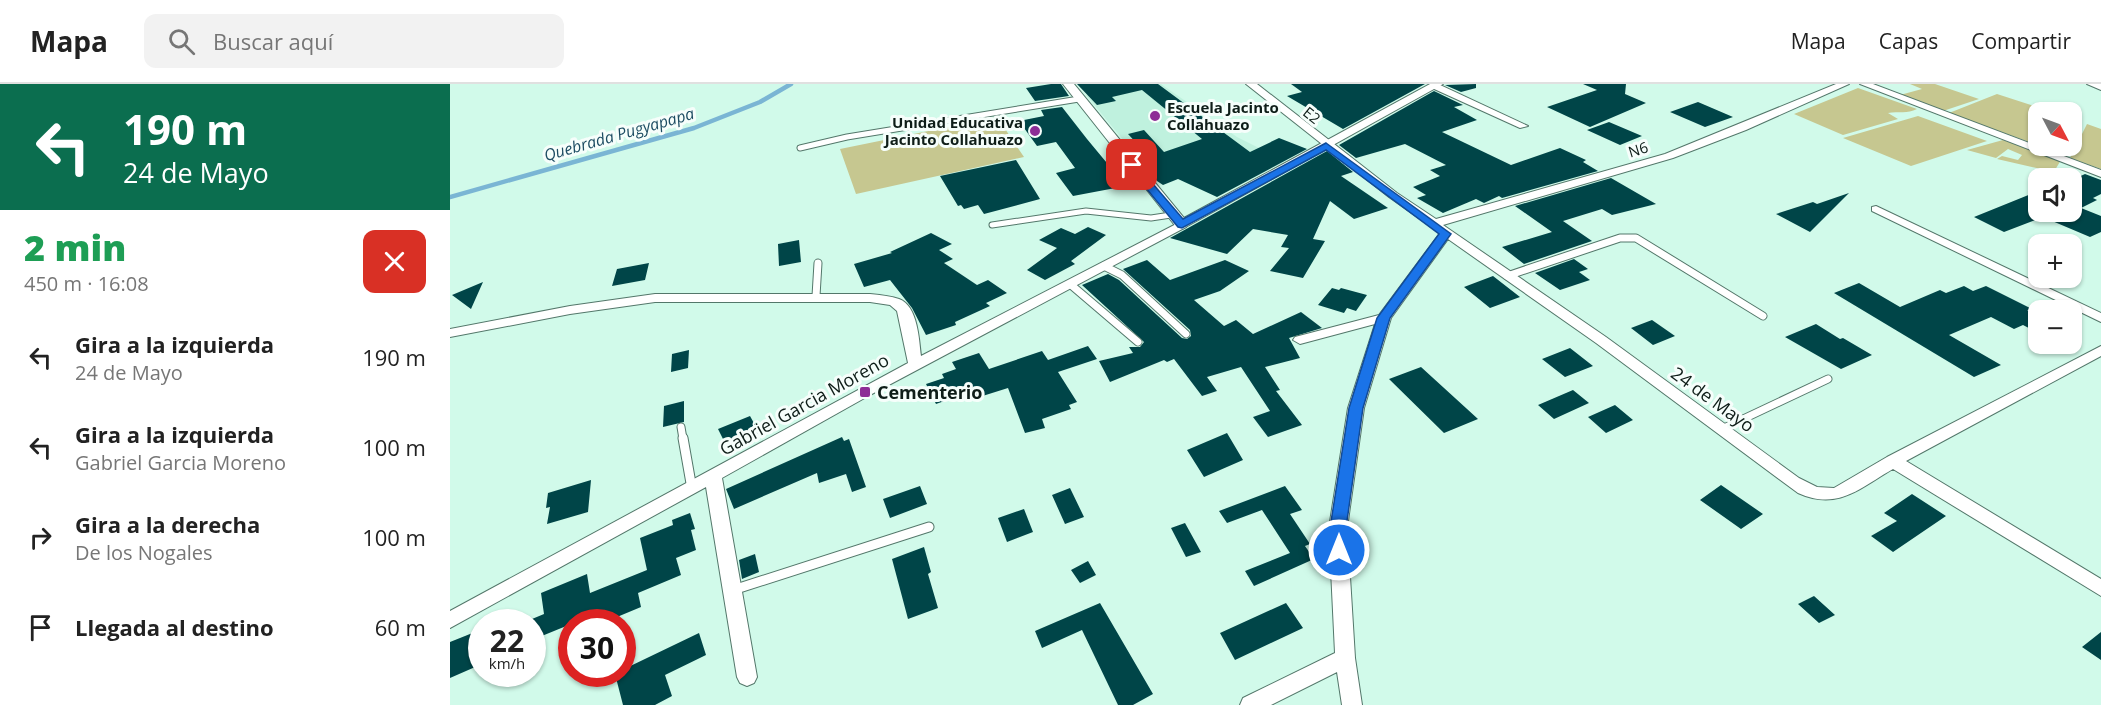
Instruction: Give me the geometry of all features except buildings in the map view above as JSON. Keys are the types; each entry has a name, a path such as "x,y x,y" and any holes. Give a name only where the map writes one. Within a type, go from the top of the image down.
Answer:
{"street":[{"path":"1068,84 1177,222"},
{"name":"E2","path":"1251,84 1326,146"},
{"name":"N6","path":"1439,229 1669,156 1742,128 1844,84"},
{"path":"1865,84 2101,174"},
{"path":"2092,84 2101,87"},
{"path":"1436,85 1523,126"},
{"name":"Gabriel Garcia Moreno","path":"450,620 1104,266 1177,222 1326,146 1436,85"},
{"name":"24 de Mayo","path":"1326,146 1802,488 1822,495 1839,493 1893,461 2101,350"},
{"path":"1876,209 2101,318"},
{"path":"1352,705 1345,658 1338,528 1356,408 1384,318 1439,229"},
{"path":"450,333 570,310 655,298 816,296 870,298 893,302 901,306 906,314 916,366"},
{"path":"1300,340 1384,318"},
{"path":"1893,461 2101,588"},
{"path":"713,477 747,677"},
{"path":"1250,705 1345,658"}],"lane":[{"path":"800,148 847,137 1079,99"},
{"path":"992,225 1086,211 1177,222"},
{"path":"1508,276 1620,238 1636,238 1763,316"},
{"path":"816,296 818,263"},
{"path":"1104,266 1122,275 1186,334"},
{"path":"1070,284 1138,342"},
{"path":"1722,429 1828,379"},
{"path":"681,427 692,489"},
{"path":"732,590 929,527"}],"shaded area":[{"name":"Escuela Jacinto Collahuazo","path":"1137,84 1161,84 1237,137 1275,156 1211,147 1148,170 1086,95"},
{"path":"1910,84 1935,84 1979,99 1943,111 1900,95 1922,89"},
{"path":"1858,88 1917,109 1888,113 1898,119 1843,135 1794,114"},
{"path":"1997,94 2028,104 2028,141 1949,113"},
{"path":"1918,116 1987,141 1911,166 1843,138"},
{"path":"997,117 1024,157 856,194 840,149"},
{"path":"2087,124 2101,129 2101,169 2070,158 2071,156 2082,156 2082,134"},
{"path":"2003,140 2028,149 2028,156 2049,156 2061,160 2056,168 2037,168 1997,159 2002,156 2018,160 2022,155 2008,149 1996,158 1967,150"}],"waterway":[{"name":"Quebrada Pugyapapa","path":"450,197 694,128 760,102 791,84"}],"place":[{"name":"Escuela Jacinto Collahuazo","path":"1155,116"},
{"name":"Unidad Educativa Jacinto Collahuazo","path":"1035,131"},
{"name":"Cementerio","path":"865,392"}],"route":[{"path":"1132,165 1171,215 1182,225 1326,146 1445,234 1384,318 1356,408 1338,528 1339,550"}]}
